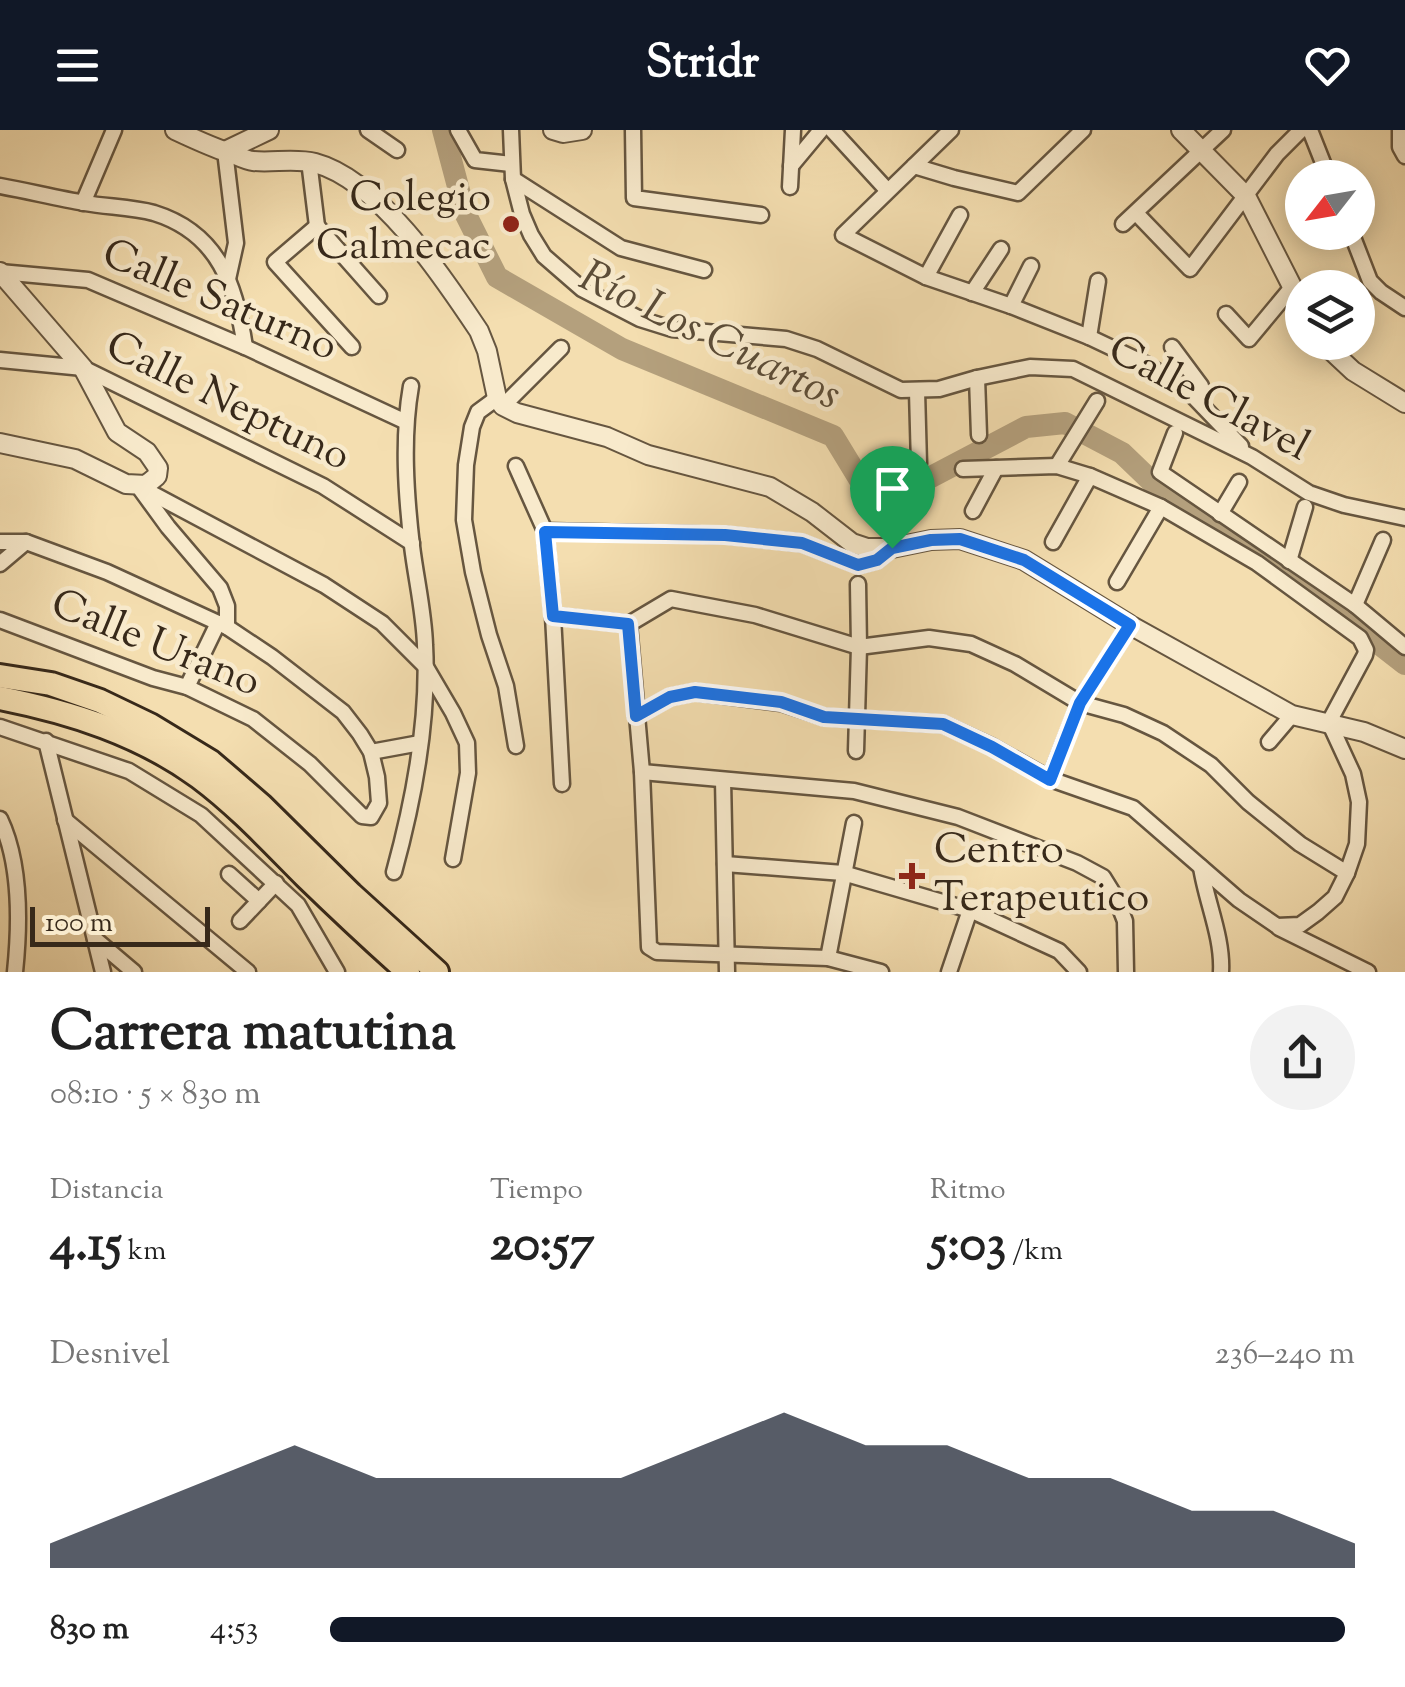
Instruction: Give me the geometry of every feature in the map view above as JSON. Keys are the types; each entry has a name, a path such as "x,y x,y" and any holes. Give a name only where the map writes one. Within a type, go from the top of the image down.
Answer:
{"highway":[{"path":"0,676 51,684 100,701 150,725 210,762 262,805 437,972"},
{"path":"0,698 92,721 138,740 198,777 248,819 408,972"}],"street":[{"path":"83,203 114,130"},
{"path":"175,130 210,148 250,161 309,162 354,180 398,221 479,331 500,402 517,413 607,437 648,455 770,486 852,543 867,548 960,539 1024,560 1130,625 1292,715 1364,732 1405,749"},
{"path":"225,151 268,130"},
{"path":"368,130 397,150"},
{"path":"458,130 475,160 512,171 621,248 704,270"},
{"path":"511,130 512,171 522,214 544,256 571,281 640,319 672,329 786,338 901,390 918,391 919,464"},
{"path":"552,130 563,134 582,130"},
{"path":"633,130 634,198 761,215"},
{"path":"790,187 793,130"},
{"path":"791,166 821,130"},
{"path":"832,130 887,190"},
{"path":"951,130 843,236 926,277 1089,336 1146,364 1189,392 1252,458"},
{"path":"914,166 1018,193 1084,130"},
{"path":"1182,130 1246,196 1285,272"},
{"path":"1123,224 1223,130"},
{"path":"1136,213 1190,268 1277,154 1302,130"},
{"path":"1310,130 1322,160"},
{"path":"1400,130 1400,147 1405,156"},
{"path":"225,151 236,243 228,279"},
{"path":"309,162 317,226 379,296"},
{"path":"0,186 153,213 187,228 209,245 228,279 245,347"},
{"path":"926,277 960,215"},
{"path":"317,226 275,262 352,348"},
{"path":"972,293 1002,249"},
{"path":"1357,250 1370,281 1403,302"},
{"path":"1011,306 1031,266"},
{"path":"0,272 83,368 117,432 147,452 158,468 152,482 138,486"},
{"name":"Calle Saturno","path":"0,272 88,280 404,421"},
{"path":"1089,336 1098,281"},
{"path":"1226,314 1249,339 1285,295"},
{"path":"1172,347 1201,386 1204,408"},
{"path":"516,746 506,686 488,635 473,572 464,520 466,465 478,412 500,402 561,348"},
{"name":"Calle Neptuno","path":"0,360 83,368 323,486 412,543"},
{"path":"1341,360 1405,403"},
{"name":"Calle Clavel","path":"918,391 1030,366 1073,369 1252,458 1309,493 1405,518"},
{"path":"976,378 979,436"},
{"path":"394,872 406,830 420,743 426,667 404,421 411,386"},
{"path":"1058,466 1094,407"},
{"path":"1175,433 1160,472 1355,605 1405,648"},
{"path":"0,443 74,459 138,486 324,585 382,623 426,667 467,744 468,773 453,859"},
{"path":"516,466 545,532 562,784"},
{"path":"963,469 1058,466 1090,476 1161,507 1257,563 1360,638 1364,645 1364,656 1329,722"},
{"path":"973,511 996,468"},
{"path":"1053,542 1090,476"},
{"path":"1220,514 1239,482"},
{"path":"138,486 220,588 227,606 223,625 187,687"},
{"path":"1117,582 1161,507"},
{"path":"1289,561 1305,507"},
{"path":"545,532 725,535 802,543 858,565 877,560 892,548"},
{"path":"1355,605 1383,540"},
{"path":"0,542 26,542 106,572 223,625 343,712 370,752 420,743"},
{"path":"0,564 26,542"},
{"path":"856,751 858,584"},
{"path":"553,616 628,624 670,599 755,615 860,647 929,638 970,644 1015,664 1080,703 1124,715 1163,733 1211,765 1248,802 1300,844 1347,873"},
{"name":"Calle Urano","path":"0,620 187,687 253,719 310,764 362,816 376,812 379,802 370,752"},
{"path":"628,624 642,772 650,948 657,952 828,958 882,972"},
{"path":"1050,780 1080,703 1130,625"},
{"path":"636,716 670,697 695,692 781,702 824,717 943,724 1050,780 1133,808 1239,900 1276,926 1368,972"},
{"path":"1269,742 1292,715"},
{"path":"1276,926 1300,925 1335,897 1357,844 1359,802 1353,774 1329,722"},
{"path":"0,727 129,771 201,815 298,905 336,972"},
{"path":"46,742 99,968"},
{"path":"642,772 854,791 958,816 1077,863 1103,877 1116,898 1125,921 1126,972"},
{"path":"723,780 727,972"},
{"path":"0,819 11,848 20,926 16,972"},
{"path":"65,820 248,972"},
{"path":"828,958 854,824"},
{"path":"726,864 843,873 970,910 1060,951 1079,972"},
{"path":"1201,867 1220,944 1221,972"},
{"path":"229,874 259,901"},
{"path":"240,920 276,884"},
{"path":"948,972 970,910"},
{"path":"94,939 134,972"}],"waterway":[{"name":"Río Los Cuartos","path":"443,130 465,213 497,277 622,349 833,436 872,500 931,477 1026,427 1065,423 1122,453 1175,504 1288,573 1405,664"}],"place":[{"name":"Colegio Calmecac","path":"511,224"},
{"name":"Centro Terapeutico","path":"912,876"}],"route":[{"path":"545,532 725,535 802,543 858,565 877,560 892,548 960,539 1024,560 1130,625 1080,703 1050,780 943,724 824,717 781,702 695,692 670,697 636,716 628,624 553,616 545,532"}]}
